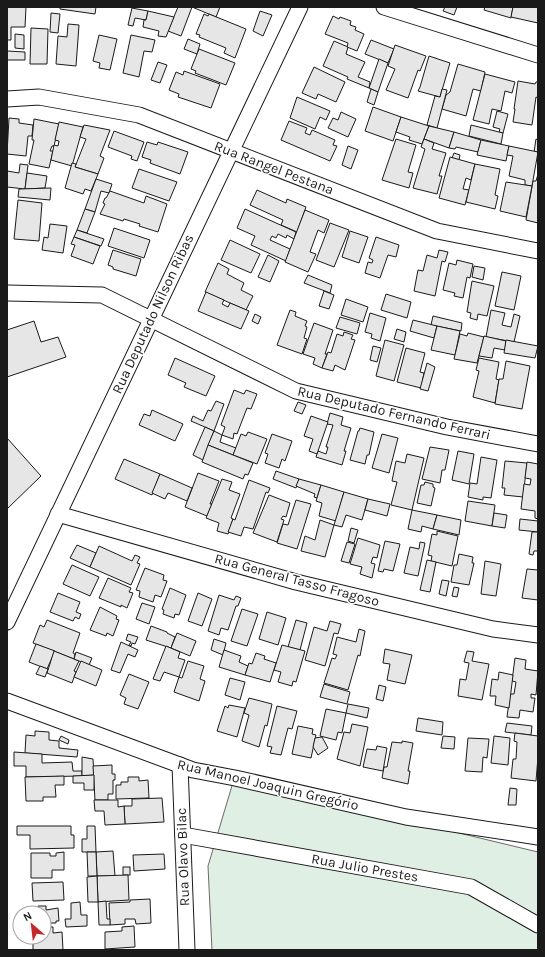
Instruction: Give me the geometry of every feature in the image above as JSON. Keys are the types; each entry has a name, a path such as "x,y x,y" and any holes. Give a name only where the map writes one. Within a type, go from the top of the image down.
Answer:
{"street":[{"name":"Rua Deputado Nilson Ribas","path":"7,622 300,7"},
{"path":"384,7 538,55"},
{"name":"Rua Rangel Pestana","path":"7,99 39,97 139,115 437,231 538,252"},
{"name":"Rua Deputado Fernando Ferrari","path":"7,293 102,295 296,391 447,427 538,444"},
{"name":"Rua General Tasso Fragoso","path":"58,514 296,582 493,629 538,635"},
{"name":"Rua Manoel Joaquin Gregório","path":"7,701 193,770 236,778 406,817 538,837"},
{"name":"Rua Olavo Bilac","path":"180,765 187,950"},
{"name":"Rua Julio Prestes","path":"183,835 471,887 538,925"}],"green space":[{"path":"234,779 538,852 538,950 212,950 208,866"}],"building":[{"path":"7,7 26,7 25,27 11,27 11,40 7,40"},
{"path":"60,7 96,7 95,14 60,9"},
{"path":"178,7 192,7 181,36 168,31"},
{"path":"192,7 220,7 216,17"},
{"path":"445,7 457,7 454,15 443,11"},
{"path":"485,7 513,7 511,18 484,10"},
{"path":"513,7 538,7 538,23 511,17"},
{"path":"132,8 148,11 146,20 135,18 133,26 128,25"},
{"path":"148,11 174,17 166,37 158,36 159,31 143,27"},
{"path":"260,11 272,15 263,36 253,31"},
{"path":"51,13 60,14 58,33 50,32"},
{"path":"204,14 208,16 209,14 246,29 235,58 224,53 226,48 199,37 200,35 196,34"},
{"path":"333,16 339,19 340,17 351,21 350,25 356,27 355,30 364,34 357,51 347,47 348,43 325,34"},
{"path":"68,24 79,25 76,66 56,64 58,36 67,37"},
{"path":"31,28 48,29 47,64 30,64"},
{"path":"15,34 24,35 24,49 15,48"},
{"path":"99,35 117,39 110,70 99,68 100,63 93,61"},
{"path":"131,35 155,40 152,52 144,51 139,77 123,73"},
{"path":"188,39 200,44 197,54 184,49"},
{"path":"371,40 394,49 388,63 365,54"},
{"path":"334,41 348,47 346,54 365,62 358,77 370,82 369,88 347,79 348,77 323,66"},
{"path":"395,45 426,56 420,71 418,70 408,98 386,90 395,69 388,66"},
{"path":"199,49 235,63 226,85 195,73 196,71 191,69"},
{"path":"7,51 25,52 25,60 7,60"},
{"path":"429,56 450,63 440,97 418,91"},
{"path":"379,59 388,63 378,92 369,88"},
{"path":"158,62 167,65 160,83 151,80"},
{"path":"458,64 485,72 481,91 473,89 466,116 442,109 446,95 450,92"},
{"path":"314,67 345,82 336,102 318,94 316,99 302,93"},
{"path":"184,71 220,84 211,108 178,97 179,94 169,90 176,72 183,75"},
{"path":"485,74 515,82 512,93 505,91 501,111 492,109 489,124 473,120"},
{"path":"518,81 535,84 538,82 538,98 536,97 532,125 513,122"},
{"path":"371,89 378,92 374,105 367,102"},
{"path":"442,89 447,90 437,128 427,125 435,96 440,97"},
{"path":"297,97 330,111 326,120 320,117 315,129 290,118"},
{"path":"373,107 401,117 393,141 365,131"},
{"path":"497,111 508,114 503,133 499,132 500,129 493,127"},
{"path":"341,112 356,119 348,137 328,128 333,118 338,120"},
{"path":"401,117 429,126 422,144 409,140 410,137 396,132"},
{"path":"9,118 19,119 19,123 33,125 32,136 28,136 26,156 7,154"},
{"path":"34,119 59,124 54,146 52,146 50,151 53,151 49,168 29,164 34,140 32,140"},
{"path":"289,121 307,128 305,133 310,135 312,130 335,140 333,145 337,146 330,161 281,140"},
{"path":"59,122 83,127 72,166 51,160 54,145 58,146 59,141 55,140"},
{"path":"84,125 110,130 100,156 104,158 98,174 75,167 86,139 80,137"},
{"path":"471,125 503,133 501,144 469,136"},
{"path":"429,126 454,132 449,148 424,139"},
{"path":"114,131 144,142 137,161 131,159 132,156 108,147"},
{"path":"454,132 481,140 478,152 456,147 455,149 449,148"},
{"path":"396,139 416,145 408,172 413,173 409,188 382,180"},
{"path":"424,139 434,143 432,149 446,153 439,176 442,176 437,194 413,188 425,149 421,147"},
{"path":"536,139 538,140 538,152 534,152"},
{"path":"481,140 509,146 506,161 477,155"},
{"path":"147,142 157,145 158,142 188,152 180,174 150,163 151,160 142,157"},
{"path":"348,146 358,150 351,169 342,165"},
{"path":"509,146 538,152 532,186 525,185 525,180 509,176 513,156 507,155"},
{"path":"454,153 460,155 459,160 452,158"},
{"path":"450,157 475,164 471,180 466,178 463,189 469,190 465,205 439,198"},
{"path":"72,163 76,164 75,167 98,174 91,191 85,189 83,194 65,188"},
{"path":"20,164 28,165 25,189 7,187 7,171 19,173"},
{"path":"475,164 500,169 495,195 498,196 495,209 466,202"},
{"path":"139,169 177,182 169,201 132,188"},
{"path":"27,173 47,176 45,188 25,189"},
{"path":"538,174 538,223 526,220 533,181 536,181"},
{"path":"96,179 112,184 109,193 101,191 95,212 85,209"},
{"path":"506,182 532,186 526,217 500,211"},
{"path":"51,188 50,200 18,197 19,189"},
{"path":"257,190 286,203 287,199 306,207 297,232 281,225 283,220 250,205"},
{"path":"110,191 144,203 146,196 167,204 158,232 124,219 123,221 100,214 105,204 103,203 105,198"},
{"path":"18,200 42,203 39,241 14,239"},
{"path":"85,209 95,212 87,233 77,230"},
{"path":"245,209 296,232 294,239 287,235 286,238 278,234 276,238 272,236 270,240 290,249 286,261 251,245 255,236 237,228"},
{"path":"305,210 329,220 324,233 318,230 310,252 316,254 308,272 285,262"},
{"path":"330,223 349,230 334,267 316,260"},
{"path":"50,224 67,226 63,253 42,250 44,237 48,238"},
{"path":"114,228 150,240 144,258 108,246"},
{"path":"77,230 104,239 101,246 74,237"},
{"path":"350,231 368,237 359,263 342,257"},
{"path":"74,237 100,246 93,264 71,256 75,245 71,244"},
{"path":"376,237 399,245 396,257 388,255 380,278 365,273 368,262 372,263 373,260 369,258"},
{"path":"230,240 260,254 251,273 221,260"},
{"path":"113,250 141,259 136,276 113,269 113,267 108,265"},
{"path":"439,250 448,252 445,262 442,261 435,296 414,291 418,270 423,271 427,255 437,258"},
{"path":"268,255 279,261 270,282 258,277"},
{"path":"457,260 473,264 470,278 467,277 463,298 454,296 455,293 443,290 449,263 456,265"},
{"path":"218,263 229,269 227,274 244,283 241,290 253,296 246,310 205,292"},
{"path":"474,266 485,268 483,280 472,277"},
{"path":"502,272 521,276 514,310 495,306"},
{"path":"308,275 332,285 330,293 304,283"},
{"path":"472,281 494,286 487,316 478,314 477,320 470,318 471,313 467,312"},
{"path":"324,291 334,295 329,309 319,306"},
{"path":"206,292 224,300 222,304 228,307 230,303 249,311 241,329 198,311"},
{"path":"386,294 411,302 407,318 381,310"},
{"path":"346,299 368,307 363,322 341,315"},
{"path":"290,310 296,312 295,316 307,321 304,338 307,339 302,354 277,345"},
{"path":"491,310 505,313 502,325 511,327 514,314 520,316 514,342 486,337"},
{"path":"370,313 386,318 380,341 371,338 372,334 365,332"},
{"path":"255,314 261,317 258,324 252,321"},
{"path":"433,316 462,323 461,331 431,325"},
{"path":"340,317 360,323 357,334 336,328"},
{"path":"413,320 437,326 434,338 410,331"},
{"path":"34,321 41,342 58,337 66,357 7,377 7,330"},
{"path":"314,323 333,330 322,368 313,364 315,358 303,354"},
{"path":"437,326 460,331 455,355 431,350"},
{"path":"397,329 406,332 404,342 394,339"},
{"path":"344,332 353,335 351,339 355,340 345,370 335,365 333,371 322,368 328,352 331,353 337,334 343,336"},
{"path":"468,333 484,337 477,363 454,359 460,334 467,336"},
{"path":"484,336 506,341 505,350 494,348 492,358 479,356"},
{"path":"385,340 404,345 394,381 376,376"},
{"path":"506,340 538,346 535,358 504,353"},
{"path":"373,346 381,348 377,362 370,360"},
{"path":"406,348 425,353 420,372 424,373 421,388 397,382"},
{"path":"175,358 215,376 206,396 184,387 186,383 168,375"},
{"path":"479,358 499,362 496,379 499,380 495,403 473,397 479,371 476,370"},
{"path":"506,361 530,366 522,409 495,404 499,379 503,379"},
{"path":"427,363 435,367 428,391 420,389"},
{"path":"234,390 244,394 246,390 257,394 251,409 247,408 237,434 234,433 233,439 222,435 225,427 221,425"},
{"path":"216,401 224,404 214,431 191,421 193,416 203,421 208,410 211,411"},
{"path":"298,402 306,405 302,414 294,411"},
{"path":"152,410 183,424 175,441 139,425 144,414 150,416"},
{"path":"330,413 343,417 341,425 351,428 344,451 346,451 342,465 316,457 318,451 326,454 328,447 326,447 333,425 327,424"},
{"path":"311,416 328,422 317,454 309,451 313,439 304,436"},
{"path":"205,427 214,431 203,460 193,455"},
{"path":"360,428 374,432 369,455 367,455 365,464 350,460"},
{"path":"214,431 222,435 220,442 236,448 233,455 208,445"},
{"path":"248,432 267,439 257,464 233,455 241,434 246,436"},
{"path":"272,434 292,441 285,461 282,459 279,468 265,463 268,454 265,453"},
{"path":"382,434 398,438 389,473 372,468"},
{"path":"7,438 41,476 7,509"},
{"path":"208,445 253,463 248,475 245,474 243,479 202,462"},
{"path":"430,447 449,450 445,470 442,470 440,483 422,479"},
{"path":"458,451 474,454 469,484 452,480"},
{"path":"407,454 424,458 412,510 391,505 397,482 392,481 396,461 405,463"},
{"path":"481,457 497,460 491,498 483,497 483,500 468,497 470,483 477,484"},
{"path":"124,459 160,474 152,495 115,479"},
{"path":"505,461 527,463 523,497 504,495 505,488 502,488"},
{"path":"527,462 538,464 538,519 535,518 535,511 521,509 524,484 530,485 531,479 525,478"},
{"path":"276,471 299,479 296,488 273,479"},
{"path":"198,473 219,481 207,516 185,507"},
{"path":"160,474 192,488 187,501 168,493 165,499 152,493"},
{"path":"222,479 232,482 229,490 240,494 231,518 233,519 228,534 217,531 219,523 206,518"},
{"path":"299,479 321,485 317,498 314,497 315,494 296,486"},
{"path":"249,480 270,488 268,493 266,492 253,529 244,527 241,536 228,532 233,519 235,520"},
{"path":"425,482 433,484 433,487 435,488 431,506 417,503 421,485 424,485"},
{"path":"321,485 344,492 336,521 319,516 322,503 316,501"},
{"path":"344,492 368,499 362,520 346,515 342,527 334,525"},
{"path":"269,495 290,503 286,517 283,516 281,519 284,520 277,542 253,533"},
{"path":"368,499 390,504 387,516 365,510"},
{"path":"296,500 311,504 297,549 277,543 283,524 288,525"},
{"path":"468,501 495,505 492,526 465,521"},
{"path":"412,510 437,515 433,529 422,526 421,532 408,529"},
{"path":"494,513 507,515 505,528 492,526"},
{"path":"437,515 461,520 459,535 433,529"},
{"path":"520,519 538,521 538,532 519,530"},
{"path":"320,520 334,525 325,557 301,551 305,536 315,540"},
{"path":"351,528 358,530 354,543 348,541"},
{"path":"437,531 458,536 452,566 431,561 432,556 428,555 432,534 437,535"},
{"path":"532,532 538,532 538,551 534,551 533,555 529,554"},
{"path":"358,538 380,545 377,558 373,557 371,563 375,564 372,578 360,574 362,567 350,564"},
{"path":"385,541 400,544 393,571 384,569 383,572 378,571"},
{"path":"347,542 355,544 349,563 341,561"},
{"path":"420,542 425,543 418,576 404,573 410,547 419,549"},
{"path":"77,545 96,553 90,567 70,558"},
{"path":"99,546 132,561 135,555 140,557 137,563 140,564 131,585 90,567"},
{"path":"459,554 473,557 472,563 474,563 469,585 451,582 454,565 457,565"},
{"path":"427,560 436,562 430,592 420,590"},
{"path":"485,561 501,564 496,596 481,594"},
{"path":"72,565 99,577 90,596 63,584"},
{"path":"145,568 164,575 163,580 167,581 161,597 155,595 153,602 139,597 140,591 136,590"},
{"path":"527,569 538,570 538,600 522,598"},
{"path":"108,578 131,588 129,592 133,593 127,608 99,598"},
{"path":"442,580 449,581 446,596 439,594"},
{"path":"454,587 459,588 457,597 452,596"},
{"path":"170,588 186,595 179,615 175,614 174,618 163,614 164,610 162,609"},
{"path":"58,593 80,602 76,612 81,614 79,619 75,617 73,621 50,612"},
{"path":"198,593 212,599 202,626 188,621"},
{"path":"219,595 234,600 236,596 241,598 238,606 236,606 228,630 221,628 219,635 208,631"},
{"path":"142,603 155,607 149,624 136,619"},
{"path":"100,607 117,616 116,619 119,620 113,636 107,633 106,636 90,630"},
{"path":"242,609 258,614 247,646 231,641"},
{"path":"267,612 286,618 278,645 259,639"},
{"path":"47,620 80,633 73,653 75,654 74,659 33,643 40,625 44,627"},
{"path":"296,620 307,623 300,650 288,647"},
{"path":"330,621 341,624 338,634 334,633 325,666 305,660 314,627 327,631"},
{"path":"151,626 167,632 175,637 171,648 146,640"},
{"path":"359,629 365,631 360,656 358,655 348,690 324,683 332,658 335,659 337,655 333,654 337,637 356,642"},
{"path":"177,633 196,641 190,656 171,648"},
{"path":"128,634 138,637 135,644 132,643 131,646 129,645 131,642 126,640"},
{"path":"214,639 226,643 223,655 211,650"},
{"path":"121,642 138,650 135,657 128,654 120,673 111,670"},
{"path":"36,644 55,651 47,669 29,662"},
{"path":"282,645 305,651 296,682 293,681 292,686 278,682 281,672 274,670"},
{"path":"166,646 180,652 178,658 185,660 179,677 164,672 160,681 153,679"},
{"path":"385,649 412,655 405,684 387,680 390,664 383,663"},
{"path":"224,650 241,656 239,662 248,666 245,675 219,667"},
{"path":"54,651 79,661 74,671 76,672 72,683 47,673"},
{"path":"467,651 474,652 472,661 489,664 482,700 458,696 460,679 466,680 469,663 464,662"},
{"path":"76,652 92,658 89,665 74,659"},
{"path":"256,653 265,656 264,659 276,663 270,682 245,675 249,663 252,664"},
{"path":"515,658 526,660 525,669 538,671 536,695 531,694 531,698 535,698 533,712 520,710 519,718 507,717 510,694 514,694 516,682 512,681"},
{"path":"81,661 102,670 96,686 74,677"},
{"path":"188,661 204,666 200,679 205,681 199,701 174,692 179,677 182,678"},
{"path":"40,666 48,669 45,677 36,674"},
{"path":"499,672 513,675 509,708 495,705 496,696 490,696 492,679 498,680"},
{"path":"129,674 149,682 138,709 124,704 126,698 120,695"},
{"path":"230,678 245,682 240,700 225,695"},
{"path":"324,684 350,692 347,704 320,697"},
{"path":"379,685 386,687 383,701 376,699"},
{"path":"249,698 272,704 267,726 265,725 259,747 242,741 249,715 244,713"},
{"path":"348,704 369,708 367,718 346,713"},
{"path":"229,705 245,708 237,737 217,731 225,706 228,708"},
{"path":"277,706 297,711 292,729 288,728 281,755 270,753 272,747 267,746"},
{"path":"326,709 346,713 342,733 338,732 336,740 320,736"},
{"path":"418,718 443,722 442,735 416,731"},
{"path":"507,723 532,726 531,735 505,732"},
{"path":"352,724 368,727 360,766 337,759 344,732 350,733"},
{"path":"298,726 313,729 312,734 316,735 311,758 292,754"},
{"path":"35,731 49,732 49,740 59,741 59,748 78,750 77,757 25,753 26,735 35,736"},
{"path":"515,733 538,736 536,781 511,778 513,759 516,759 517,742 514,741"},
{"path":"61,736 69,740 68,744 59,740"},
{"path":"443,736 455,737 454,749 441,748"},
{"path":"494,736 510,738 508,765 491,763"},
{"path":"322,737 328,748 318,755 313,747 315,738"},
{"path":"468,738 489,739 487,758 483,757 482,772 465,771"},
{"path":"402,741 413,743 408,771 410,771 408,784 382,778 384,767 387,767 392,742 402,743"},
{"path":"377,746 387,748 383,771 363,767 367,749 376,750"},
{"path":"14,752 42,754 42,763 72,762 73,771 82,771 82,776 26,777 26,766 14,766"},
{"path":"82,757 93,759 94,775 82,776"},
{"path":"112,765 112,774 115,774 115,780 113,780 113,794 108,794 108,800 95,800 93,766"},
{"path":"94,775 94,790 84,790 84,783 73,783 73,776"},
{"path":"64,776 64,785 55,785 56,797 43,797 43,801 26,801 25,777"},
{"path":"128,777 139,777 139,781 148,780 149,798 116,799 116,785 121,785 121,782 128,782"},
{"path":"510,788 517,789 516,805 508,805"},
{"path":"162,798 164,822 125,824 124,806 132,806 132,799"},
{"path":"94,800 118,800 118,807 124,806 125,824 105,825 104,811 95,811"},
{"path":"17,826 71,826 71,835 74,835 74,848 30,849 30,835 17,835"},
{"path":"87,826 95,826 96,852 82,852 82,839 87,839"},
{"path":"113,851 115,876 97,876 96,852"},
{"path":"64,852 64,870 52,870 52,878 31,878 31,853 50,853 50,856 56,856 56,853"},
{"path":"87,852 96,852 97,876 88,876"},
{"path":"164,854 165,869 134,871 133,855"},
{"path":"123,867 130,867 130,875 123,875"},
{"path":"128,875 129,900 98,902 97,876"},
{"path":"97,876 98,902 88,902 87,877"},
{"path":"63,882 64,900 33,901 32,883"},
{"path":"150,899 151,923 136,924 135,919 125,919 125,924 110,925 109,903"},
{"path":"106,901 107,919 110,919 110,925 99,925 98,902"},
{"path":"80,902 81,915 87,915 87,926 66,927 65,919 71,919 71,903"},
{"path":"58,908 59,921 56,921 56,923 52,923 52,909"},
{"path":"134,926 135,947 105,949 105,932 122,931 122,927"},
{"path":"52,927 53,933 62,932 63,950 33,950 33,945 52,945"}]}
